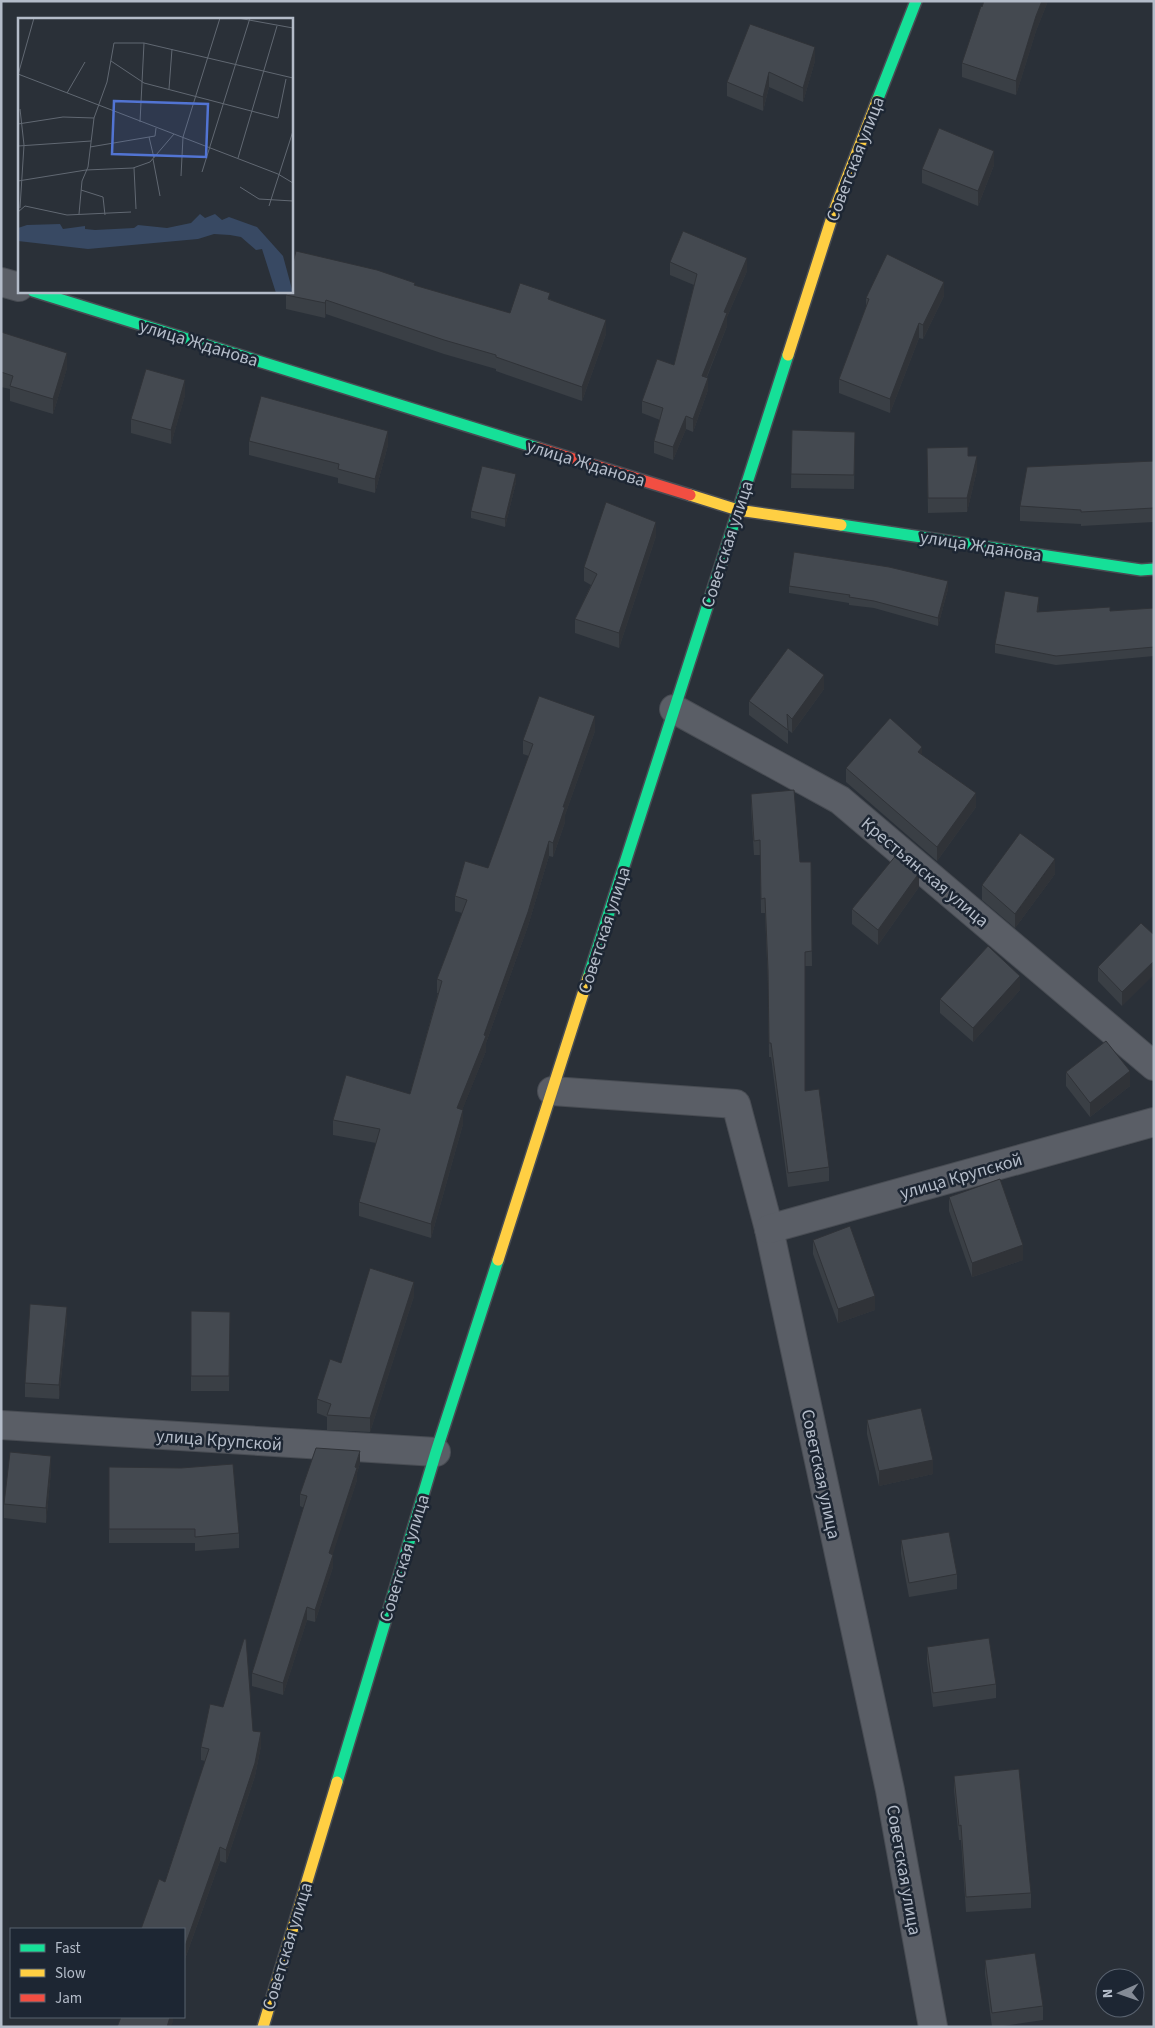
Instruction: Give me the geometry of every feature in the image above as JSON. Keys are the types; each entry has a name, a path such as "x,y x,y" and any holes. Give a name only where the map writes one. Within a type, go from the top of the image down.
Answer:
{"street":[{"name":"Советская улица","path":"262,2027 436,1452 834,211 916,1"},
{"path":"1,282 18,287"},
{"name":"улица Жданова","path":"36,292 738,510 1141,570 1154,569"},
{"name":"Крестьянская улица","path":"674,709 840,800 1154,1066"},
{"name":"Советская улица","path":"552,1091 736,1104 769,1229 890,1790 933,2027"},
{"name":"улица Крупской","path":"769,1229 1154,1122"},
{"name":"улица Крупской","path":"1,1425 436,1452"}],"building":[{"path":"984,1 1042,1 1016,81 962,63"},
{"path":"750,24 815,47 803,88 769,72 763,97 727,82"},
{"path":"939,128 994,151 978,191 922,169"},
{"path":"683,231 747,258 724,312 727,313 702,376 708,378 693,419 686,416 673,447 654,441 663,408 642,401 657,359 674,365 697,274 670,262"},
{"path":"296,251 377,270 415,283 414,285 510,313 520,283 550,293 548,299 606,320 582,387 496,357 496,355 444,340 326,300 325,303 286,295 287,292 292,292 292,267"},
{"path":"887,254 944,282 923,325 919,323 890,399 839,379 869,299 866,298"},
{"path":"1,332 67,353 53,399 10,386 13,376 1,372"},
{"path":"146,369 185,380 171,430 131,419"},
{"path":"261,396 388,431 375,479 338,469 339,464 249,441"},
{"path":"792,430 855,432 854,475 791,474"},
{"path":"968,447 968,456 977,456 967,498 928,498 927,448"},
{"path":"1154,461 1154,508 1081,512 1081,510 1020,506 1027,467"},
{"path":"482,466 516,474 505,519 471,511"},
{"path":"606,502 656,522 619,633 575,619 597,574 584,567"},
{"path":"794,552 889,567 948,581 938,618 874,601 849,597 850,595 789,586"},
{"path":"1005,591 1039,597 1037,612 1110,607 1110,611 1154,608 1154,647 1056,656 995,644"},
{"path":"788,648 824,675 792,719 787,714 788,730 749,701"},
{"path":"539,696 595,716 563,807 565,807 553,843 549,841 528,912 484,1035 486,1036 457,1108 463,1110 431,1224 359,1202 380,1129 333,1120 346,1075 410,1094 442,981 437,979 467,900 455,896 465,861 488,868 533,744 523,740"},
{"path":"890,718 922,747 918,752 976,793 937,847 846,768"},
{"path":"794,790 800,862 811,862 812,951 805,952 805,1091 819,1089 829,1167 788,1173 771,1043 769,1043 765,898 761,899 760,840 754,841 751,794"},
{"path":"1020,833 1055,859 1015,914 982,885"},
{"path":"897,854 919,873 878,930 852,909"},
{"path":"1141,923 1154,935 1154,961 1122,992 1098,967"},
{"path":"988,946 1020,976 973,1028 940,999"},
{"path":"1106,1041 1130,1071 1090,1103 1066,1072"},
{"path":"1000,1179 1023,1245 972,1263 949,1197"},
{"path":"850,1226 875,1296 838,1309 813,1240"},
{"path":"370,1268 414,1282 370,1418 327,1415 331,1404 317,1399 330,1359 341,1363"},
{"path":"30,1304 67,1307 59,1385 25,1383"},
{"path":"191,1311 230,1312 229,1376 191,1376"},
{"path":"921,1408 933,1460 879,1471 867,1420"},
{"path":"316,1448 360,1451 355,1467 357,1468 329,1553 333,1555 315,1610 307,1607 283,1683 252,1673 307,1496 300,1494"},
{"path":"10,1452 51,1456 46,1508 4,1504"},
{"path":"233,1464 239,1533 195,1537 195,1529 109,1529 109,1467 181,1468"},
{"path":"949,1532 957,1574 909,1583 901,1540"},
{"path":"989,1638 996,1684 933,1693 927,1647"},
{"path":"244,1639 246,1639 253,1731 261,1732 255,1763 226,1850 220,1847 185,1946 185,1928 141,1928 159,1879 165,1882 209,1749 201,1747 210,1704 223,1707"},
{"path":"1019,1769 1031,1893 966,1897 961,1825 959,1826 954,1776"},
{"path":"1035,1953 1043,2006 992,2013 985,1960"},
{"path":"121,2018 170,2018 167,2027 117,2027"}],"traffic: fast":[{"path":"877,101 916,1"},
{"path":"36,292 538,448"},
{"path":"588,978 788,355"},
{"path":"841,525 1141,570 1154,569"},
{"path":"337,1782 436,1452 498,1260"}],"traffic: slow":[{"path":"788,355 834,211 877,101"},
{"path":"690,495 738,510 841,525"},
{"path":"498,1260 588,978"},
{"path":"263,2027 337,1782"}],"traffic: jam":[{"path":"538,448 690,495"}]}
